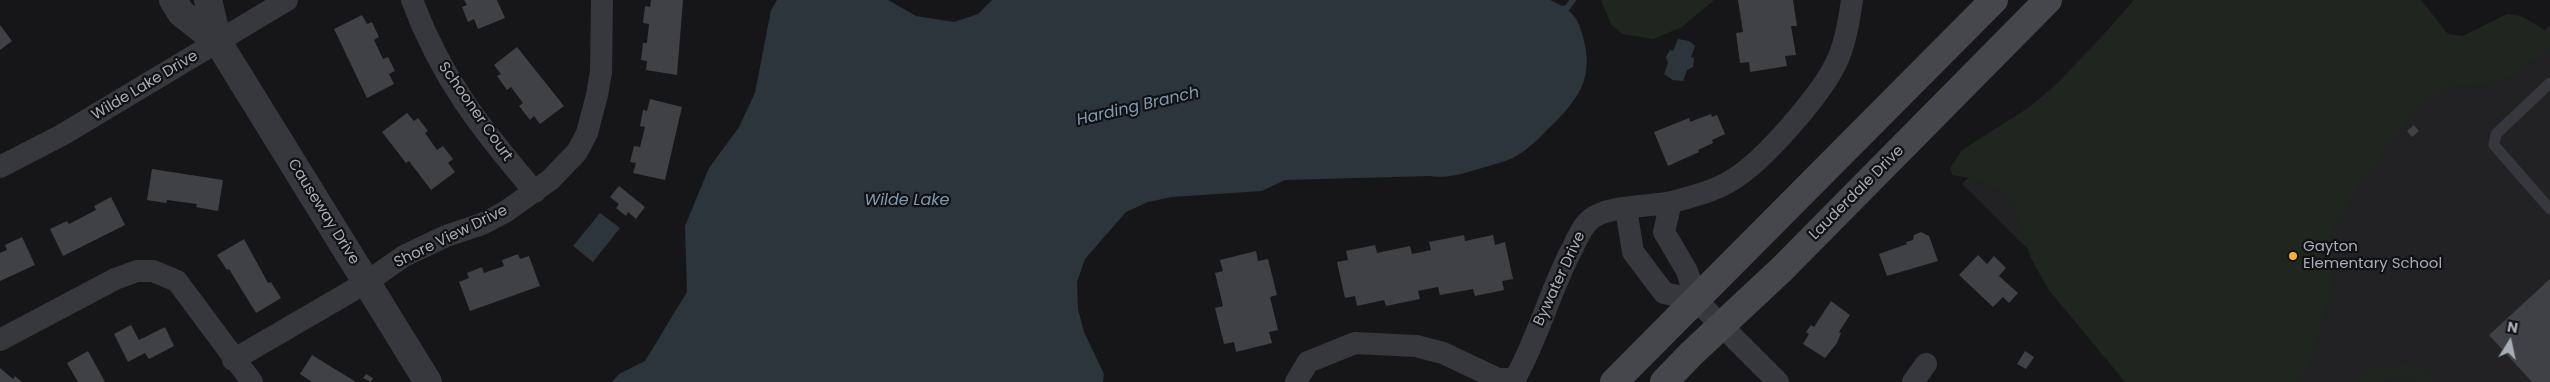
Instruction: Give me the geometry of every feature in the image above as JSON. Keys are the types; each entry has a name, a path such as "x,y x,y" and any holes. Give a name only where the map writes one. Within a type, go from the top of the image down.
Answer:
{"main road":[{"path":"1614,382 1994,0"},
{"name":"Lauderdale Drive","path":"1664,382 1782,269 2048,0"}],"street":[{"name":"Causeway Drive","path":"173,0 180,13 218,42"},
{"name":"Causeway Drive","path":"208,0 218,42 428,382"},
{"name":"Wilde Lake Drive","path":"0,167 62,135 287,0"},
{"name":"Schooner Court","path":"412,0 424,31 450,83 497,148 535,192"},
{"name":"Shore View Drive","path":"233,360 367,282 404,256 446,236 482,224 535,192 568,163 577,152 586,133 597,95 601,72 602,0"},
{"name":"Bywater Drive","path":"1296,382 1308,362 1355,343 1416,346 1443,353 1498,379 1511,380 1521,368 1566,261 1582,229 1591,219 1602,212 1671,202 1732,180 1764,155 1824,85 1838,60 1846,38 1852,0"},
{"path":"1671,202 1664,232 1687,271 1696,300 1778,382"},
{"path":"1626,209 1633,252 1664,292 1696,300"},
{"path":"0,340 115,279 137,271 152,271 171,277 191,298 233,360 252,382"}],"lane":[{"path":"2550,83 2493,139 2494,145 2550,209"}],"shaded area":[{"path":"1601,0 1714,0 1682,27 1653,39 1622,34 1611,24"},
{"name":"Gayton Elementary School","path":"2134,0 2421,0 2448,34 2463,36 2507,14 2513,14 2530,21 2550,34 2550,49 2504,80 2462,87 2457,82 2425,102 2414,113 2356,189 2334,227 2327,255 2333,271 2329,301 2308,367 2296,382 2125,382 2048,289 2030,256 2012,197 1982,180 1952,175 1950,168 1962,150 2028,108 2071,72"},
{"name":"Gayton Elementary School","path":"2136,0 2489,81 2550,25 2550,382 2162,382 1962,184"},
{"path":"2403,364 2427,372 2437,382 2417,382 2396,378 2382,382 2357,382 2373,370"}],"water":[{"name":"Wilde Lake","path":"777,0 888,0 916,16 954,22 978,14 992,0 1550,0 1564,7 1577,20 1584,41 1587,67 1575,99 1559,118 1525,150 1497,164 1463,174 1443,177 1285,180 1262,191 1172,197 1148,202 1126,212 1085,259 1077,282 1078,309 1084,332 1104,374 1103,382 612,382 619,374 645,361 687,292 685,226 709,168 739,127 755,93 771,10"},
{"path":"1678,39 1689,41 1695,46 1691,57 1694,58 1693,67 1687,70 1683,81 1673,80 1664,74 1668,63 1666,57 1670,50 1673,51"},
{"path":"600,213 620,228 593,262 573,246"}],"building":[{"path":"464,0 497,0 505,18 478,29 474,19 468,22 462,7 467,5"},
{"path":"651,0 683,0 677,75 646,70 647,61 641,60 643,43 647,43 649,24 643,23 645,6 650,7"},
{"path":"1738,0 1793,0 1797,26 1791,26 1796,55 1785,56 1787,66 1750,72 1749,62 1740,63 1736,33 1743,32"},
{"path":"362,15 367,24 372,22 379,37 374,40 383,59 388,57 395,71 389,74 394,84 367,98 334,29"},
{"path":"0,25 12,41 0,50"},
{"path":"517,47 564,106 540,124 534,116 530,120 519,106 523,103 511,87 507,90 497,76 501,74 494,65"},
{"path":"650,99 682,107 665,180 633,173 636,163 630,162 634,146 640,147 645,127 640,126 643,110 647,111"},
{"path":"407,113 414,121 418,118 428,131 425,133 437,150 443,146 453,159 448,163 455,172 431,190 409,161 406,163 382,132"},
{"path":"1711,114 1712,117 1717,115 1725,134 1712,140 1713,143 1698,150 1699,152 1668,166 1654,132 1689,118 1690,122"},
{"path":"2414,125 2419,131 2412,137 2407,131"},
{"path":"152,169 223,180 218,211 196,207 197,204 167,200 166,203 147,200"},
{"path":"619,186 645,207 636,219 628,212 626,216 616,208 619,204 610,197"},
{"path":"111,197 125,225 63,256 50,229 67,221 69,224 96,210 94,206"},
{"path":"1921,232 1929,236 1938,261 1887,276 1879,254 1907,244 1906,242 1913,240 1914,235"},
{"path":"1464,235 1465,241 1493,235 1495,245 1505,242 1513,279 1502,281 1504,290 1475,296 1473,289 1440,295 1438,287 1418,291 1420,299 1386,306 1384,300 1357,306 1355,296 1345,298 1337,262 1348,260 1346,251 1375,245 1377,253 1410,246 1412,254 1431,250 1429,242"},
{"path":"22,237 35,265 0,281 0,253 7,250 5,245"},
{"path":"244,239 268,283 271,282 281,298 256,313 229,269 227,270 217,255"},
{"path":"1256,251 1258,261 1268,259 1277,295 1270,297 1278,330 1269,332 1272,343 1236,352 1234,342 1224,344 1215,308 1223,306 1215,273 1223,271 1220,260"},
{"path":"518,254 520,259 529,256 540,286 470,311 459,282 469,278 467,273 482,267 484,273 504,266 502,260"},
{"path":"1978,255 1987,264 1994,256 2006,268 1999,276 2018,293 2009,303 2003,297 1993,307 1959,275"},
{"path":"2550,279 2550,382 2532,382 2489,335"},
{"path":"1831,301 1850,315 1839,332 1841,333 1837,343 1825,358 1803,344 1809,334 1806,332 1811,325 1814,327"},
{"path":"131,325 139,340 165,327 174,346 149,359 145,353 128,362 114,334"},
{"path":"88,351 105,382 78,382 67,363"},
{"path":"2025,351 2034,357 2026,369 2017,364"},
{"path":"312,355 356,382 312,382 300,374"},
{"path":"0,368 13,379 15,376 22,382 0,382"},
{"path":"366,374 373,378 371,382 363,378"}],"waterway":[{"name":"Harding Branch","path":"1561,9 1567,8 1573,0"}],"place":[{"name":"Gayton Elementary School","path":"2293,256"}]}
